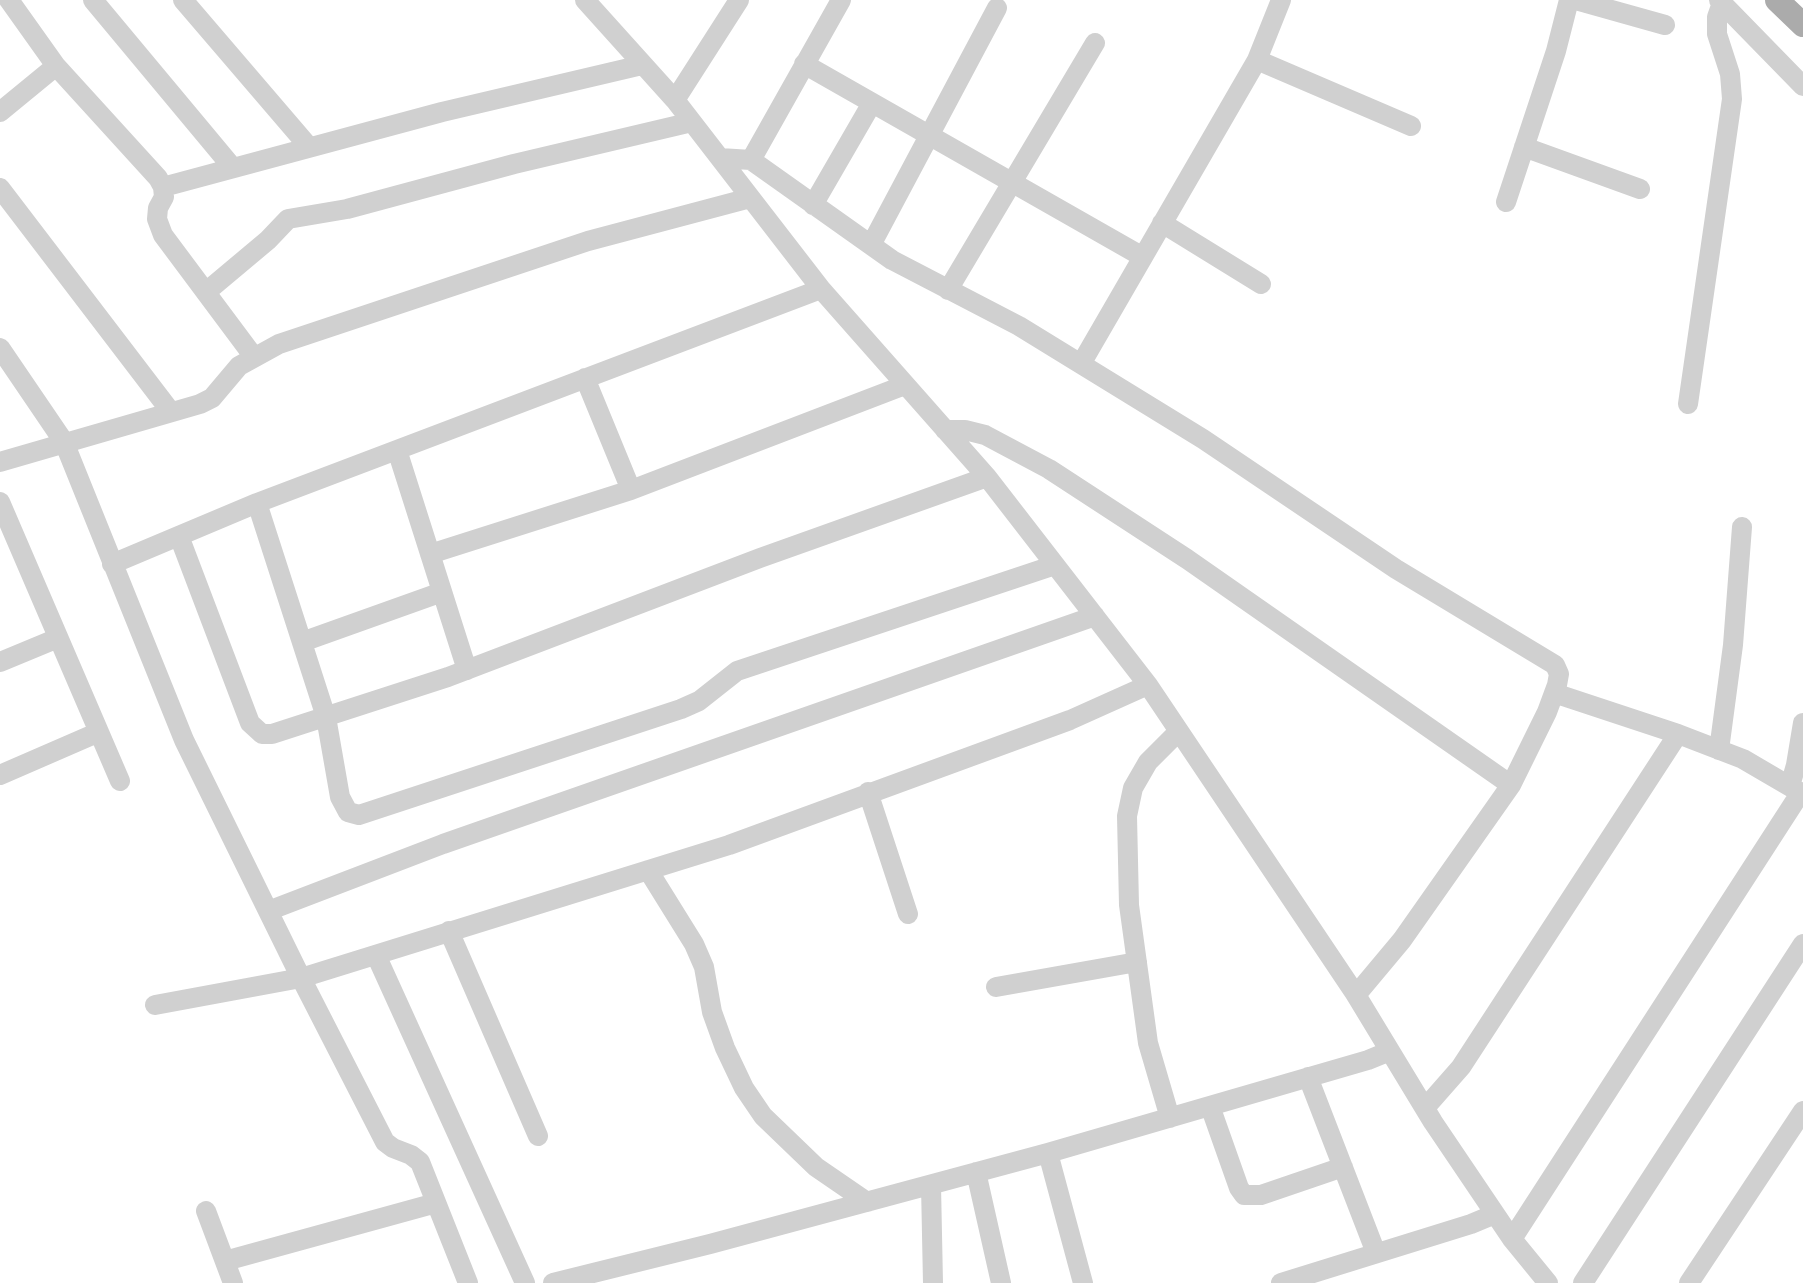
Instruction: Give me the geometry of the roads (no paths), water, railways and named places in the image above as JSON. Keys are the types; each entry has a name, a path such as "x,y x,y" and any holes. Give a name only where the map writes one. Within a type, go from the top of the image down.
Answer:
{"main road":[{"path":"1777,0 1803,25"}],"street":[{"path":"9,0 56,66 158,178 164,197 157,219 163,235 254,357"},
{"path":"93,0 233,168"},
{"path":"183,0 309,147"},
{"path":"585,0 675,100 821,289 987,477 1148,685 1356,995 1495,1214 1548,1283"},
{"path":"675,100 739,0"},
{"path":"751,160 841,0"},
{"path":"1081,364 1257,60 1281,0"},
{"path":"1506,202 1556,51 1569,0"},
{"path":"1576,0 1665,25"},
{"path":"1721,1 1803,86"},
{"path":"1688,404 1732,99 1730,74 1717,34 1721,1"},
{"path":"871,245 997,8"},
{"path":"948,290 1095,43"},
{"path":"1257,60 1411,126"},
{"path":"804,64 1143,257"},
{"path":"163,187 309,147 642,65"},
{"path":"0,112 56,66"},
{"path":"813,205 872,103"},
{"path":"206,292 288,219 347,209 514,164 692,122"},
{"path":"1524,147 1640,189"},
{"path":"720,158 751,160 913,272 1019,326 1203,439 1396,569 1555,665 1559,674 1554,693 1511,785 1402,940 1356,995"},
{"path":"0,188 171,412"},
{"path":"0,462 212,398 239,366 279,344 315,331 588,241 750,198"},
{"path":"1162,223 1261,284"},
{"path":"112,564 257,503 821,289"},
{"path":"0,348 64,442 184,740 385,1142 420,1162 468,1283"},
{"path":"585,378 631,490"},
{"path":"430,554 631,490 905,385"},
{"path":"945,430 965,430 985,435 1049,469 1187,559 1511,785"},
{"path":"397,450 467,670"},
{"path":"179,536 250,723 262,734 272,734 467,670 760,558 987,477"},
{"path":"0,502 120,781"},
{"path":"257,503 326,717 343,806 348,812 359,815 681,709 699,701 737,671 1055,565"},
{"path":"1719,750 1728,692 1742,527"},
{"path":"0,557 20,548"},
{"path":"302,642 442,592"},
{"path":"268,911 443,844 1095,616"},
{"path":"0,662 58,638"},
{"path":"155,1005 301,978 729,845 1070,720 1148,685"},
{"path":"1554,693 1743,759 1798,790"},
{"path":"1512,1239 1798,790 1796,765 1803,723"},
{"path":"1170,1118 1148,1043 1129,905 1127,816 1133,788 1148,762 1179,731"},
{"path":"0,775 99,732"},
{"path":"1425,1108 1461,1067 1678,734"},
{"path":"868,792 908,914"},
{"path":"648,870 694,944 704,967 712,1012 744,1088 763,1116 816,1167 867,1202"},
{"path":"449,931 538,1136"},
{"path":"1583,1283 1803,944"},
{"path":"376,955 525,1283"},
{"path":"996,987 1137,962"},
{"path":"553,1283 624,1275 867,1202 1170,1118 1390,1051"},
{"path":"1308,1077 1376,1253"},
{"path":"1210,1106 1244,1195 1261,1195 1343,1167"},
{"path":"1689,1283 1803,1111"},
{"path":"1048,1153 1083,1283"},
{"path":"976,1172 1001,1283"},
{"path":"931,1185 933,1283"},
{"path":"225,1261 436,1203"},
{"path":"206,1211 233,1283"},
{"path":"1281,1283 1495,1214"}]}
